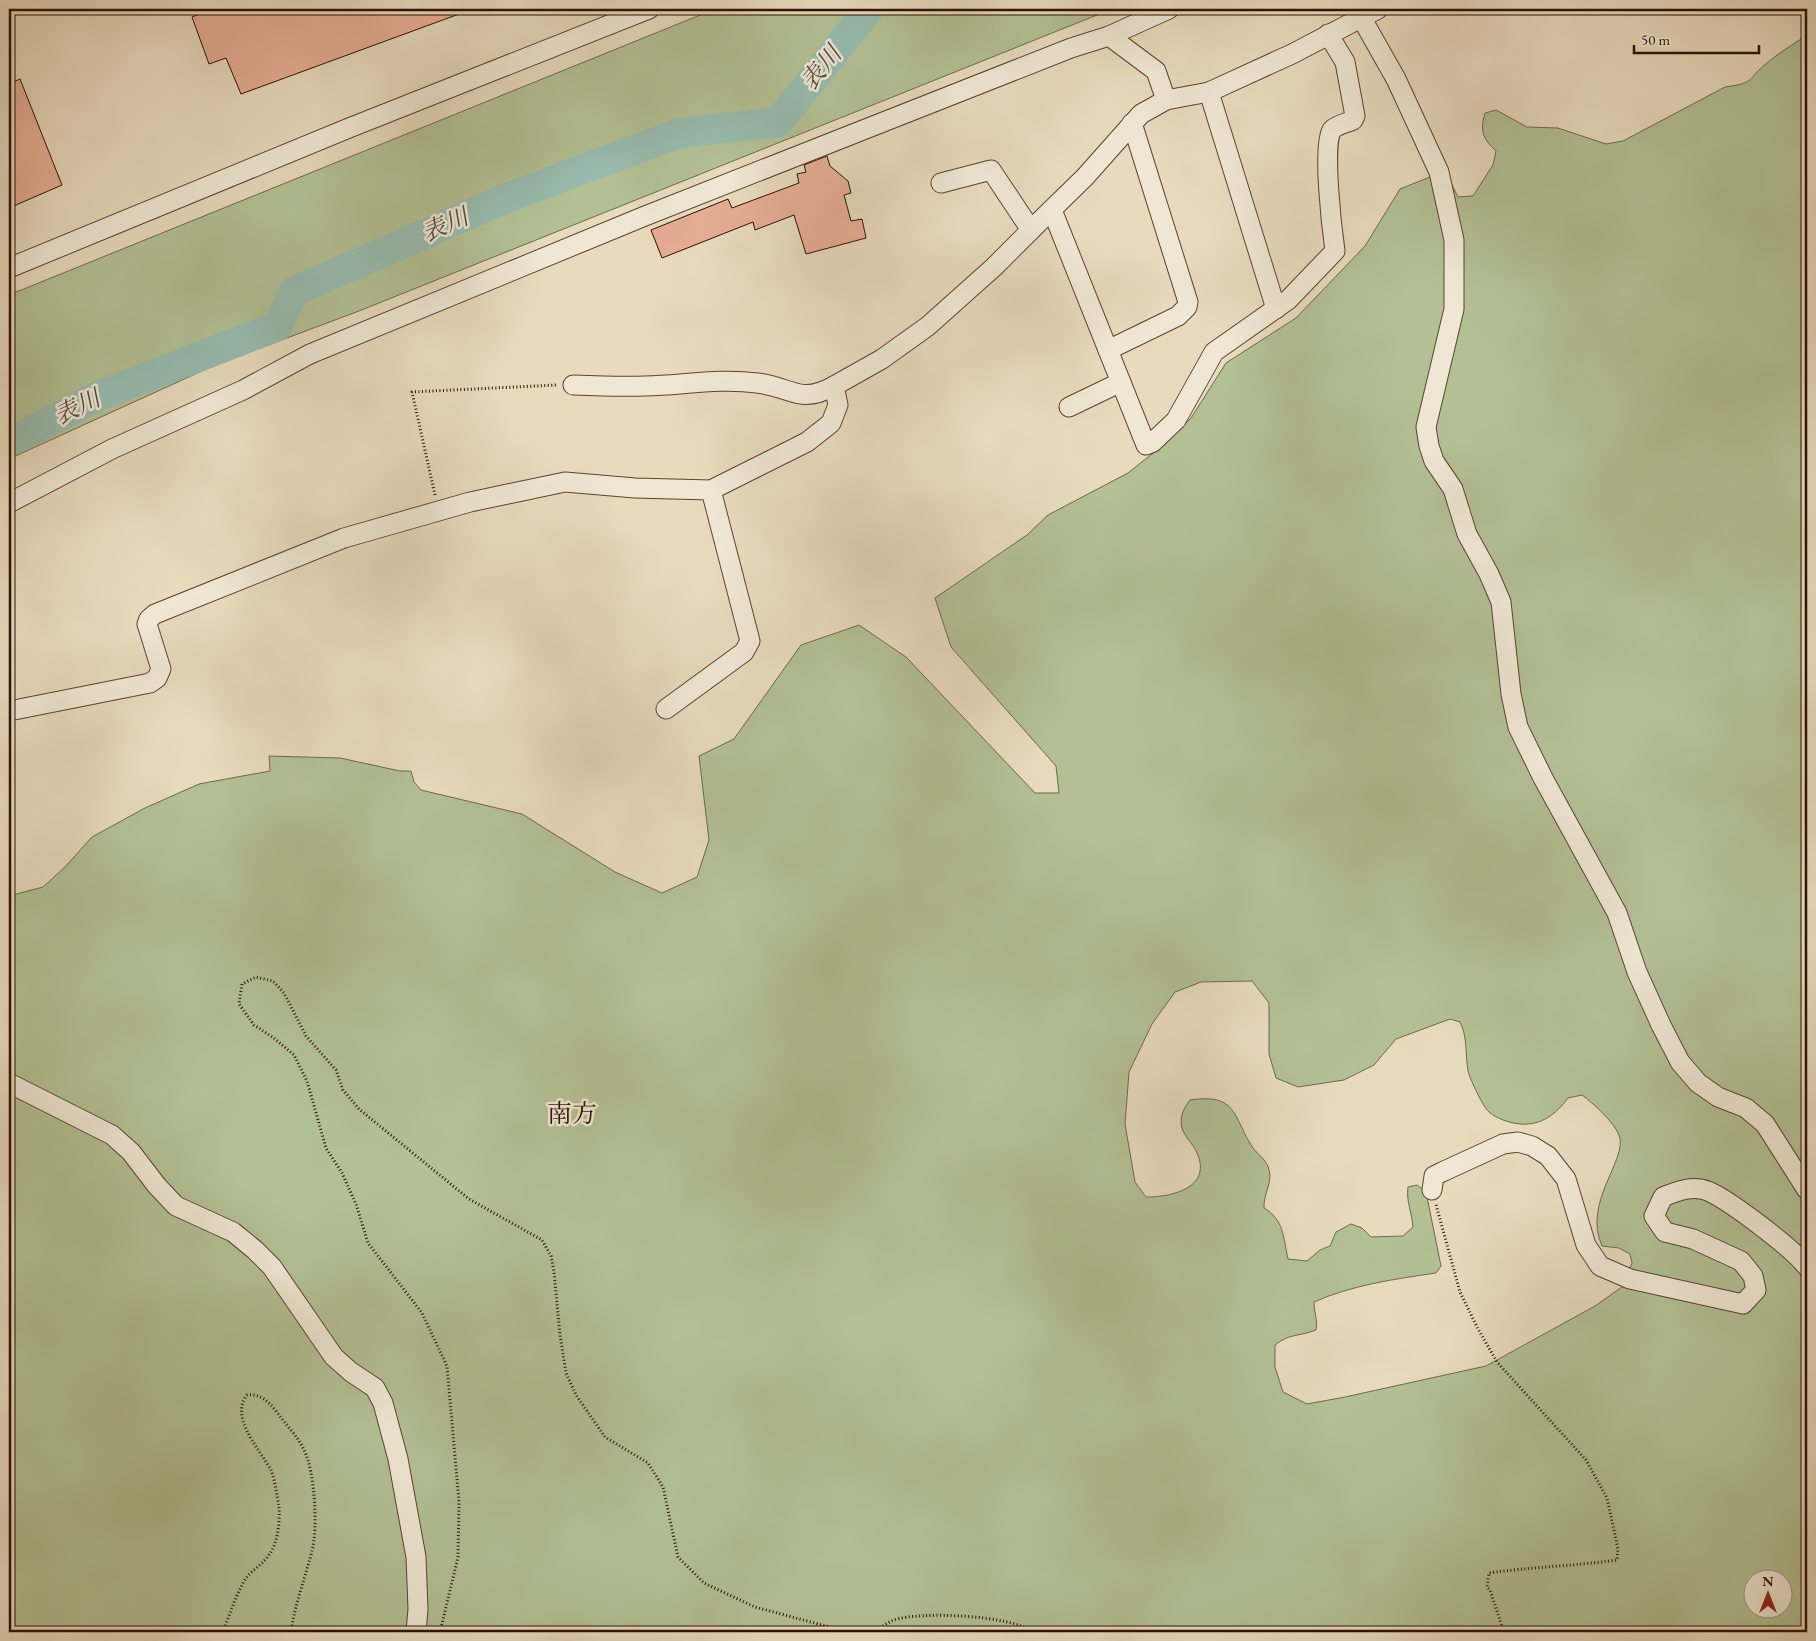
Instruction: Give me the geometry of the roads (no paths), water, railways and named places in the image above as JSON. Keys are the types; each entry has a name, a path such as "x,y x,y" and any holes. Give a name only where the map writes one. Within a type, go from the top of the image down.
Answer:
{"street":[{"path":"9,268 340,131 649,9"},
{"path":"9,503 112,449 243,390 310,354 792,157 857,134 1071,48 1109,36 1169,9"},
{"path":"573,385 648,386 730,381 775,386 805,396 821,393 882,359 928,326 1052,210 1085,177 1141,114 1166,100 1209,92 1292,54 1369,13 1396,79 1439,172 1454,240 1454,309 1426,427 1434,461 1453,489 1467,534 1489,574 1501,602 1511,694 1518,726 1543,778 1617,913 1637,972 1680,1062 1698,1083 1718,1097 1746,1108 1765,1124 1807,1190"},
{"path":"1052,210 1146,445 1153,442 1176,420 1214,352 1288,300 1335,251 1329,193 1330,136 1336,127 1353,120 1355,116 1345,62 1328,34"},
{"path":"1109,36 1156,71 1166,100"},
{"path":"1209,92 1276,309"},
{"path":"1108,350 1178,316 1187,307 1188,302 1132,123"},
{"path":"940,183 991,170 1031,230"},
{"path":"1069,407 1121,382"},
{"path":"9,712 150,683 157,678 162,669 147,624 149,618 344,538 438,511 565,482 634,488 711,490 807,442 831,424 838,406 834,386"},
{"path":"666,709 744,652 750,641 711,490"},
{"path":"9,1083 112,1135 131,1152 157,1186 176,1206 233,1232 255,1250 272,1267 334,1357 374,1388 383,1403 398,1459 416,1557 418,1609 416,1632"},
{"path":"1432,1190 1434,1176 1503,1144 1518,1142 1532,1146 1548,1156 1566,1179 1586,1245 1600,1266 1630,1279 1743,1304 1756,1290 1753,1276 1741,1262 1693,1239 1665,1232 1654,1216 1663,1197 1684,1189 1707,1190 1754,1221 1800,1257 1807,1267"}],"waterway":[{"name":"表川","path":"9,442 98,396 278,326 293,292 504,199 679,133 778,122 869,9"}],"district":[{"name":"南方","path":"572,1113"}]}
